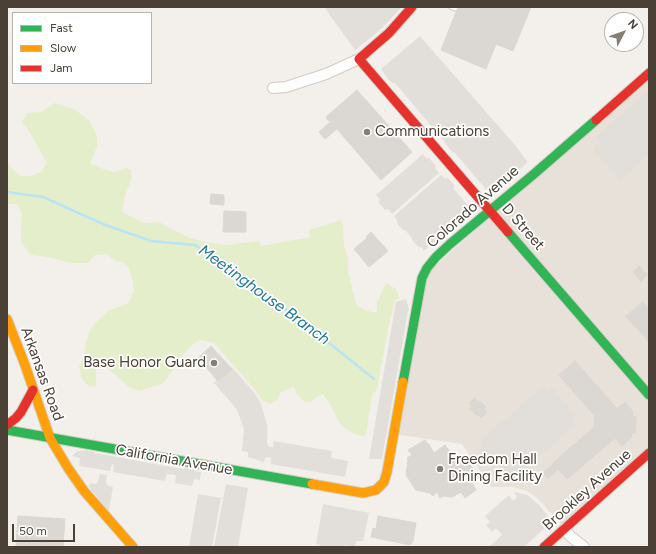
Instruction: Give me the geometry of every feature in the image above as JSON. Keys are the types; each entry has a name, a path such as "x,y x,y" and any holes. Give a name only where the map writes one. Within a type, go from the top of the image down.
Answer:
{"street":[{"path":"273,88 286,88 326,74 359,59 388,33 412,7"},
{"name":"D Street","path":"359,59 649,395"},
{"name":"Colorado Avenue","path":"342,489 363,493 376,490 384,482 388,472 420,288 424,273 436,257 450,244 649,73"},
{"name":"Arkansas Road","path":"7,319 23,358 50,438 80,486 133,547"},
{"path":"7,425 21,412 34,390"},
{"name":"California Avenue","path":"7,430 342,489"},
{"name":"Brookley Avenue","path":"544,547 649,453"},
{"path":"565,528 570,536 584,547"}],"shaded area":[{"path":"324,7 402,7 378,32 355,50"},
{"path":"420,36 528,162 491,195 454,152 452,152 395,83 392,83 388,79 381,69"},
{"path":"649,73 649,453 565,528 537,498 527,491 513,487 491,487 462,444 394,434 422,278"},
{"path":"649,91 649,155 620,180 593,149 601,142 596,136"},
{"path":"423,154 436,166 435,168 439,173 392,214 388,209 385,210 378,202 380,200 376,195"},
{"path":"441,175 445,179 448,178 455,186 453,188 472,210 424,251 421,247 418,247 405,230 403,230 397,223 394,216"},
{"path":"406,299 409,310 382,459 369,459 396,302"},
{"path":"232,367 256,395 261,404 267,425 268,446 273,447 274,441 332,451 332,458 348,461 345,477 271,464 271,458 269,457 265,458 264,462 248,457 248,452 242,451 244,429 238,412 213,383 217,380 218,381"},
{"path":"542,387 547,392 552,388 576,416 571,420 575,425 520,473 516,468 520,474 511,478 502,468 497,472 478,451 483,447 479,442"},
{"path":"85,450 194,470 201,472 200,480 194,479 192,486 175,483 175,475 167,474 165,481 113,472 114,465 112,464 110,471 79,466 80,458 72,456 76,452"},
{"path":"100,474 107,475 107,485 113,487 109,509 110,513 88,486 90,483 97,483"},
{"path":"226,484 248,488 238,547 214,547"},
{"path":"514,492 530,497 540,506 551,520 547,519 544,521 543,523 546,527 524,547 489,547 502,535 497,529 492,532 486,525 490,522 485,516 509,495 512,500 515,500 517,496"},
{"path":"198,494 221,498 212,547 189,547"},
{"path":"323,504 369,513 363,541 357,541 355,547 345,545 344,547 321,547 320,545 316,544"}],"green space":[{"path":"55,103 74,109 90,121 97,136 97,147 90,163 114,172 126,168 131,170 132,178 125,195 122,212 144,223 159,222 188,237 205,242 225,245 259,241 261,246 310,237 309,230 341,220 343,226 344,245 348,258 348,271 357,305 365,310 377,313 377,302 386,283 396,289 399,299 395,300 377,389 372,395 366,435 361,436 355,434 340,424 323,394 311,402 305,402 297,394 294,387 281,392 278,399 270,404 263,401 214,343 200,340 190,346 162,384 139,391 129,387 106,367 101,365 96,370 96,386 89,387 82,379 79,367 90,330 108,311 128,303 134,292 132,278 128,267 123,262 116,261 106,254 95,255 88,263 71,263 48,257 30,255 21,241 22,215 17,204 7,204 7,159 12,169 21,176 30,176 41,172 47,163 31,134 22,122 27,113 41,112"}],"building":[{"path":"459,7 531,7 513,51 496,44 486,69 441,50"},
{"name":"Communications","path":"357,90 412,152 381,180 337,129 325,139 319,132 330,122 326,118 327,116"},
{"path":"211,194 224,195 224,205 210,204"},
{"path":"224,211 246,212 246,232 223,232"},
{"path":"371,232 388,251 369,267 354,249 367,238 366,237"},
{"path":"639,266 647,275 641,281 633,272"},
{"path":"643,302 649,309 649,342 626,316"},
{"name":"Base Honor Guard","path":"211,346 232,369 218,381 198,358"},
{"path":"575,361 617,409 625,402 633,412 632,417 636,417 635,433 632,432 631,438 622,446 615,438 567,479 558,469 548,478 543,473 594,427 595,416 559,375"},
{"path":"475,398 486,407 484,409 487,412 481,418 470,409 472,407 469,403"},
{"name":"Freedom Hall Dining Facility","path":"425,440 434,453 445,445 458,464 466,459 479,478 472,483 476,490 465,498 461,492 452,497 443,496 440,498 437,492 433,496 430,493 416,490 406,475 407,458 412,455 408,450"},
{"path":"18,516 65,519 63,547 16,547"},
{"path":"378,516 416,523 413,541 410,545 371,537 373,528 376,529"}],"waterway":[{"name":"Meetinghouse Branch","path":"7,192 43,197 103,224 151,241 195,245 293,314 374,379"}],"traffic: fast":[{"path":"403,382 422,278 427,268 450,244 596,120"},
{"path":"508,232 649,395"},
{"path":"7,430 312,484"}],"traffic: slow":[{"path":"7,319 25,365 50,438 84,491 133,547"},
{"path":"312,484 363,493 376,490 384,482 403,382"}],"traffic: jam":[{"path":"412,7 389,33 359,59 508,232"},
{"path":"596,120 649,73"},
{"path":"7,425 21,412 33,390"},
{"path":"544,547 649,453"}],"place":[{"name":"Communications","path":"367,132"},
{"name":"Base Honor Guard","path":"214,363"},
{"name":"Freedom Hall Dining Facility","path":"440,469"}]}
